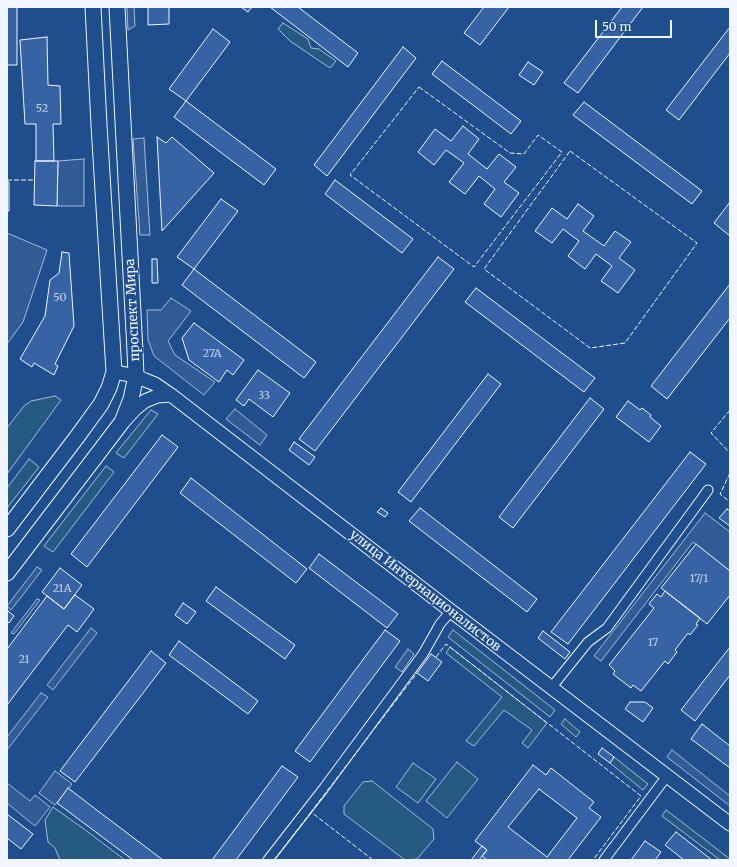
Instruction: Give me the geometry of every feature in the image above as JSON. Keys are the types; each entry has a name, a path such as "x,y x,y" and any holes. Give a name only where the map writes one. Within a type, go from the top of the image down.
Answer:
{"main road":[{"name":"проспект Мира","path":"9,526 77,438 101,404 110,388 114,372 93,7"},
{"name":"проспект Мира","path":"7,573 122,422 131,399 136,376 117,7"},
{"path":"99,125 123,124"},
{"path":"102,184 126,183"},
{"path":"9,526 32,540"}],"street":[{"name":"улица Интернационалистов","path":"114,372 136,376 155,384 171,395 730,824"},
{"path":"122,422 145,401 157,396 171,395"},
{"path":"551,688 588,642 607,628 708,490"},
{"path":"268,860 324,788 423,654 440,624 451,611"},
{"path":"604,860 667,776"}],"shaded area":[{"path":"127,7 134,7 135,26 128,30"},
{"path":"283,23 308,39 311,48 319,49 336,61 330,68 290,41 278,29"},
{"path":"144,138 150,235 140,235 133,139"},
{"path":"84,159 84,206 57,206 58,161"},
{"path":"7,233 47,250 23,322 7,344"},
{"path":"171,298 191,311 168,341 175,355 215,382 204,395 154,356 148,340 147,310 161,310"},
{"path":"55,396 61,400 7,474 7,428 24,406 31,401"},
{"path":"235,409 267,435 260,445 226,419"},
{"path":"151,410 158,414 124,458 116,453"},
{"path":"29,459 39,467 7,508 7,488"},
{"path":"106,466 114,472 53,552 44,546"},
{"path":"705,513 730,532 730,571 693,542 601,661 594,656"},
{"path":"37,567 42,570 11,610 7,606"},
{"path":"37,599 40,600 14,634 11,633"},
{"path":"91,628 97,633 53,690 47,685"},
{"path":"453,630 555,710 550,717 448,637"},
{"path":"450,647 547,723 528,748 522,743 532,730 504,710 474,746 466,741 502,697 446,653"},
{"path":"408,649 414,654 402,672 395,667"},
{"path":"41,693 48,697 7,750 7,737"},
{"path":"565,719 580,732 576,737 561,724"},
{"path":"672,750 730,796 730,806 667,757"},
{"path":"614,757 648,784 643,790 610,763"},
{"path":"457,762 478,779 447,818 426,801"},
{"path":"413,763 436,779 418,803 396,787"},
{"path":"55,771 72,784 55,805 39,793"},
{"path":"372,781 433,829 434,839 417,859 405,860 344,814 344,806 363,782"},
{"path":"7,783 30,801 35,795 50,807 35,826 7,803"},
{"path":"53,807 125,860 60,860 55,848 48,842 45,820"},
{"path":"666,810 730,860 720,860 662,816"}],"building":[{"path":"7,7 17,7 17,65 7,65"},
{"path":"148,7 169,7 169,24 148,25"},
{"path":"241,7 252,7 248,12"},
{"path":"270,7 298,7 358,53 348,67"},
{"path":"484,7 509,7 480,45 464,33"},
{"path":"622,7 643,7 578,93 564,83"},
{"path":"730,27 730,53 679,120 666,110"},
{"path":"213,29 230,42 186,101 169,89"},
{"path":"47,37 48,85 60,86 61,124 53,124 54,161 36,161 36,124 25,124 20,40"},
{"path":"403,47 416,58 327,176 314,165"},
{"path":"442,61 521,121 511,134 432,74"},
{"path":"528,62 543,72 534,85 519,75"},
{"path":"186,101 276,169 264,185 174,117"},
{"path":"584,102 702,191 692,204 573,115"},
{"path":"463,126 479,139 468,154 487,169 499,154 516,167 504,182 519,193 501,217 484,204 495,189 479,176 465,194 449,182 464,163 446,150 434,165 418,152 435,129 451,141"},
{"path":"157,137 166,143 172,137 214,173 162,231"},
{"path":"35,161 58,161 57,206 34,205"},
{"path":"335,180 413,239 402,253 325,194"},
{"path":"7,182 9,182 9,211 7,211"},
{"path":"221,199 238,211 194,269 177,257"},
{"path":"730,202 730,236 714,223"},
{"path":"578,204 594,216 583,231 604,246 615,231 631,242 619,258 635,270 618,293 601,281 612,266 596,254 585,269 568,256 579,241 563,229 552,243 535,231 552,208 567,219"},
{"path":"62,252 69,253 74,326 55,364 58,366 54,375 34,363 32,367 20,359 45,316 50,280 59,273"},
{"path":"438,257 454,269 315,451 299,439"},
{"path":"152,259 157,259 158,283 152,283"},
{"path":"194,269 316,362 304,378 182,285"},
{"path":"730,284 730,318 667,399 651,386"},
{"path":"476,288 595,378 584,392 465,302"},
{"path":"194,323 244,360 233,375 227,370 219,382 189,360 182,338"},
{"path":"258,370 290,393 273,417 249,399 244,406 236,400"},
{"path":"488,374 501,384 411,502 398,492"},
{"path":"590,398 604,409 513,528 499,517"},
{"path":"628,401 640,410 642,408 661,426 649,442 616,417"},
{"path":"162,435 178,447 87,567 71,554"},
{"path":"294,442 315,457 309,465 289,450"},
{"path":"690,452 706,464 568,644 551,632"},
{"path":"191,478 307,569 296,583 180,493"},
{"path":"381,508 388,513 385,517 377,512"},
{"path":"420,508 537,599 527,612 409,521"},
{"path":"727,509 730,511 730,526 719,518"},
{"path":"696,544 730,571 730,595 707,624 661,588"},
{"path":"319,554 398,614 387,628 309,568"},
{"path":"60,568 82,585 64,609 42,592"},
{"path":"216,587 295,645 285,659 206,601"},
{"path":"665,591 700,618 696,624 698,625 690,635 688,633 675,650 677,652 668,664 665,661 641,691 633,685 631,688 613,674 615,671 609,665 654,608 649,604 657,594 661,597"},
{"path":"75,595 94,609 77,632 68,625 7,705 7,649 47,596 64,609"},
{"path":"183,603 196,612 187,624 175,615"},
{"path":"8,611 14,616 9,623 7,621"},
{"path":"385,630 400,641 310,762 295,751"},
{"path":"543,631 570,652 565,659 538,638"},
{"path":"179,641 258,701 248,714 169,655"},
{"path":"730,647 730,675 695,721 681,710"},
{"path":"151,651 166,663 75,782 60,771"},
{"path":"431,654 442,662 428,681 417,673"},
{"path":"630,702 645,702 653,708 643,722 625,709"},
{"path":"702,724 730,746 730,768 691,739"},
{"path":"602,748 614,757 610,763 598,754"},
{"path":"533,765 546,775 551,768 594,802 589,808 601,817 568,860 487,860 482,856 487,850 475,841","holes":["539,789 577,818 547,857 508,827"]},
{"path":"282,766 298,777 236,860 212,860"},
{"path":"68,788 163,860 133,860 57,803"},
{"path":"7,814 33,834 21,849 7,838"},
{"path":"676,832 712,860 684,860 665,845"},
{"path":"645,841 661,852 655,860 631,860"},
{"path":"482,846 487,850 479,860 471,860"}],"fence":[{"path":"419,87 510,153 524,154 538,135 562,152 474,267 350,175 419,87"},
{"path":"570,151 697,243 625,343 590,348 484,269 570,151"},
{"path":"7,180 34,180"},
{"path":"730,410 711,433 730,453"},
{"path":"730,473 720,494 730,502"},
{"path":"436,657 446,644 641,796 593,860"},
{"path":"373,860 311,812 417,673"},
{"path":"274,860 311,812"}]}
